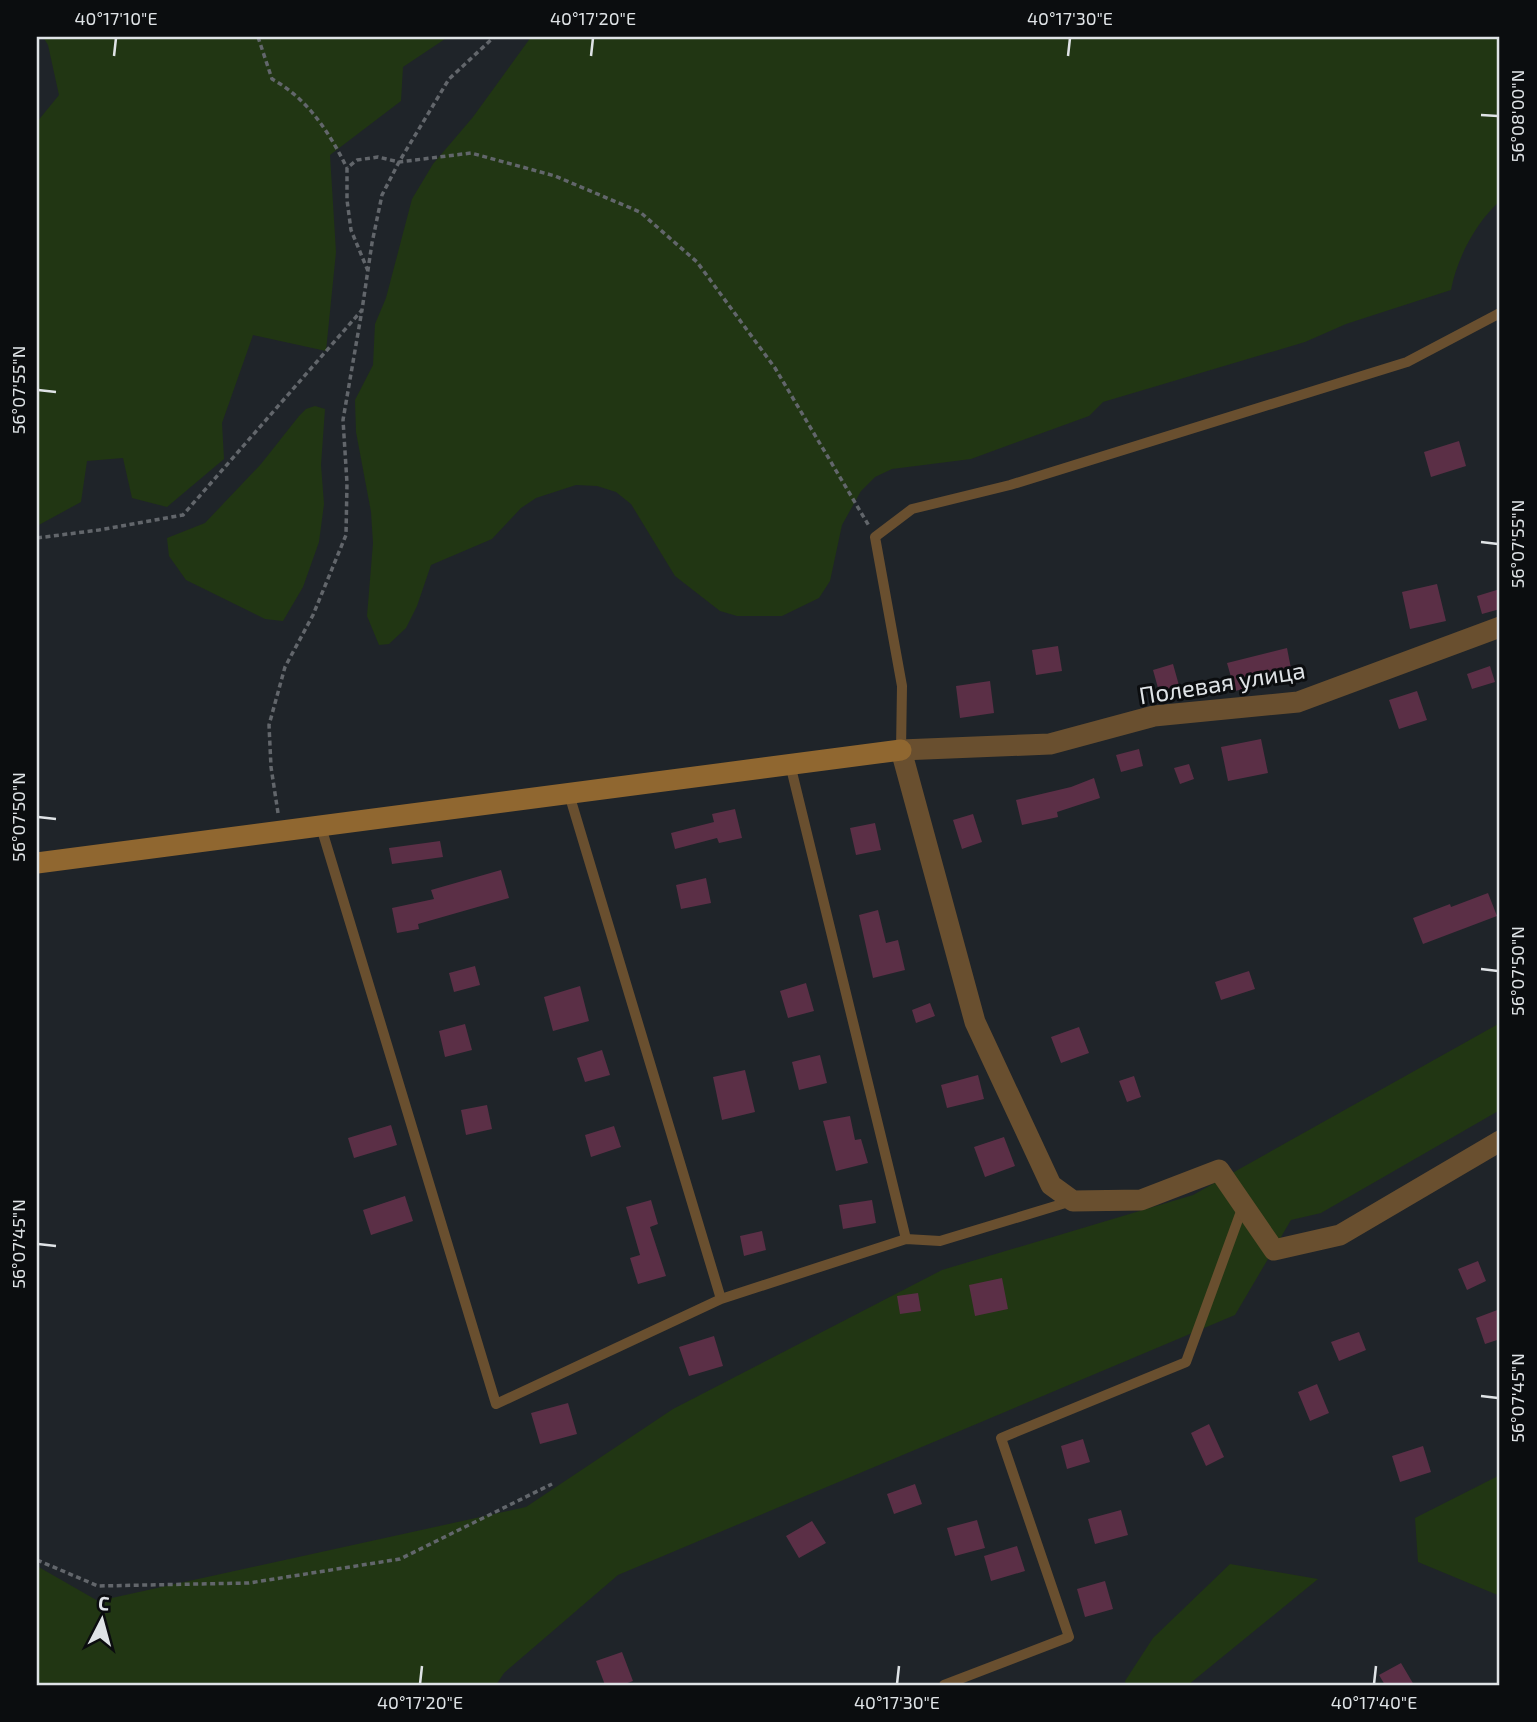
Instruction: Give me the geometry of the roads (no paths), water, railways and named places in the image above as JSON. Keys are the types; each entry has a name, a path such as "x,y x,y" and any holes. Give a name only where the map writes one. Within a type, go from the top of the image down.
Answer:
{"street":[{"name":"Полевая улица","path":"901,750 1050,744 1154,716 1298,702 1500,627"},
{"path":"37,863 901,750 975,1023 1051,1185 1073,1201 1141,1200 1219,1170 1274,1250 1340,1235 1500,1141"}],"lane":[{"path":"901,750 902,686 876,537 912,509 1010,485 1407,362 1500,313"},
{"path":"790,764 906,1239"},
{"path":"569,794 721,1299"},
{"path":"321,827 496,1404 721,1299 906,1239 940,1241 1073,1201"},
{"path":"944,1685 1069,1637 1001,1438 1186,1362 1243,1206"}]}
